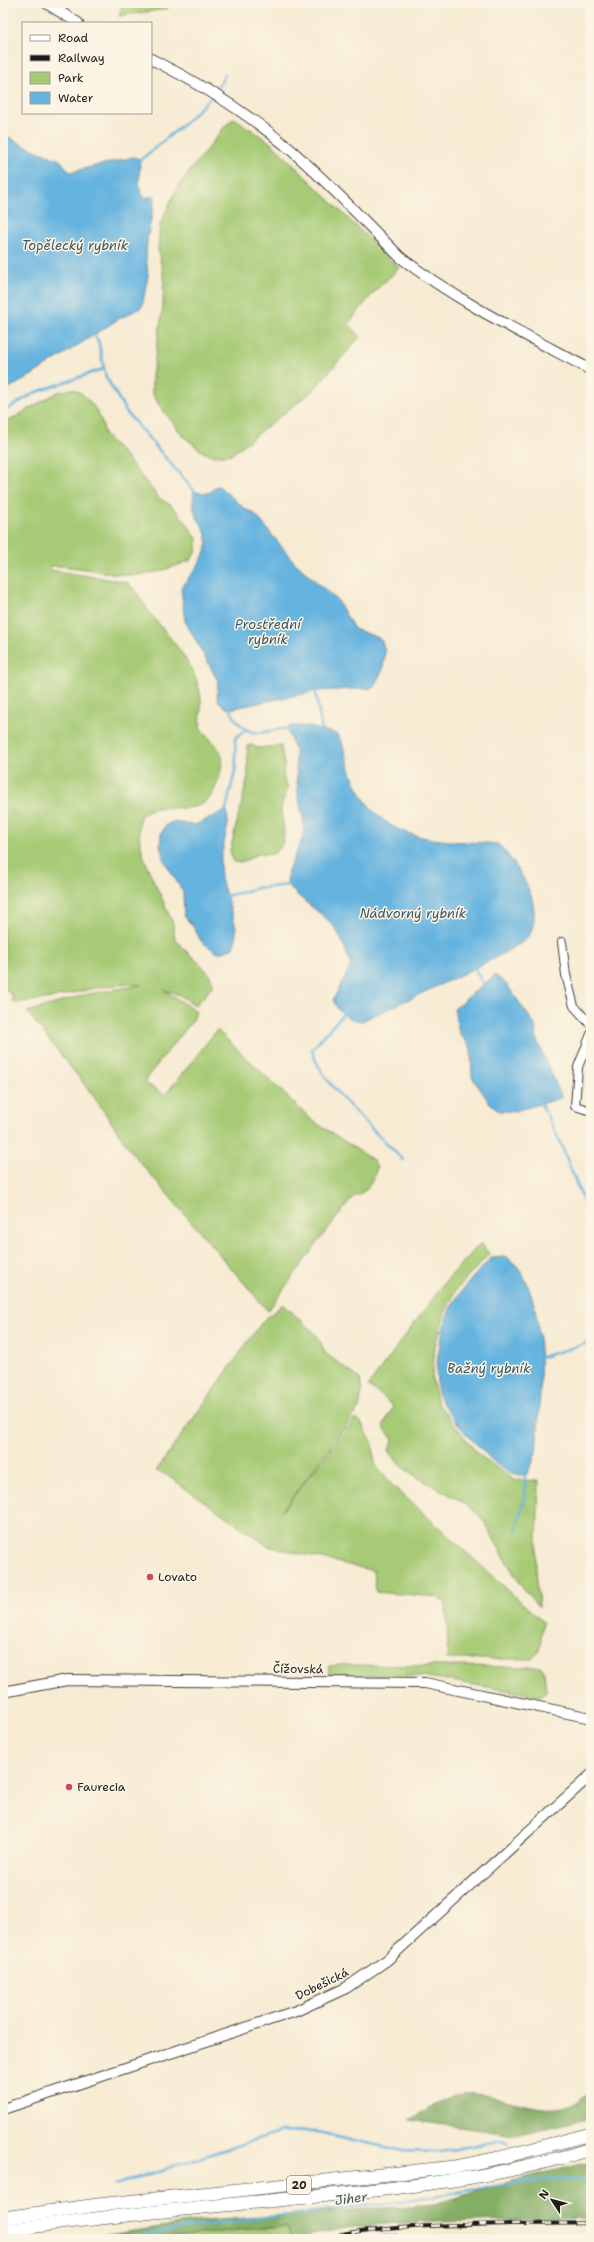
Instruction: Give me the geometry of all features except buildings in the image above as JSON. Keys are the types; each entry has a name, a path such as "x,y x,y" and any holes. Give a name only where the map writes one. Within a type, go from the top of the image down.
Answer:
{"highway":[{"name":"20","path":"3,2218 98,2205 456,2167 503,2157 591,2134"},
{"name":"20","path":"3,2232 188,2208 400,2188 518,2168 591,2148"}],"street":[{"path":"46,3 76,22"},
{"path":"152,60 218,96 257,123 291,151 400,257 447,292 591,370"},
{"path":"562,942 566,975 574,1006 591,1025"},
{"path":"591,1034 578,1067 575,1106 591,1111"},
{"name":"Čížovská","path":"3,1692 68,1680 425,1683 591,1718"},
{"name":"Dobešická","path":"3,2109 290,2013 346,1988 387,1960 591,1775"}],"green space":[{"path":"116,3 170,3 167,9 119,16 122,5"},
{"path":"234,118 271,143 399,268 375,291 348,324 361,336 312,391 232,454 214,456 203,452 183,436 159,405 152,393 152,376 163,307 164,278 158,249 160,224 178,186 226,125"},
{"path":"72,389 84,396 99,415 104,429 104,435 120,450 159,498 172,506 188,525 197,539 197,549 191,560 170,568 141,575 123,575 60,566 50,566 50,570 126,582 133,588 147,609 182,653 194,675 201,699 200,727 217,747 222,757 217,783 210,797 202,804 192,807 170,807 149,810 140,817 140,843 149,870 172,921 176,939 208,973 213,985 204,997 195,1005 178,994 164,990 196,1011 193,1020 147,1077 145,1083 165,1095 217,1030 313,1121 373,1160 377,1167 369,1186 363,1192 353,1197 320,1239 268,1311 133,1154 92,1094 27,1012 88,994 142,985 131,984 109,986 51,998 15,1003 11,1000 14,998 3,986 3,424 58,392"},
{"path":"252,745 257,748 281,746 284,765 283,777 288,789 281,807 284,839 279,849 274,853 258,854 243,861 234,862 230,851 248,776 247,746"},
{"path":"481,1243 489,1254 456,1290 445,1313 435,1346 432,1379 438,1404 478,1454 514,1480 539,1481 536,1568 539,1607 515,1575 486,1524 479,1515 469,1506 417,1477 396,1460 389,1450 393,1440 383,1426 393,1407 381,1395 368,1386 445,1282"},
{"path":"283,1304 318,1336 325,1353 360,1379 362,1391 359,1409 281,1512 355,1419 361,1422 373,1444 375,1464 392,1485 543,1622 539,1652 532,1659 447,1659 448,1642 446,1604 438,1597 376,1592 374,1571 268,1546 165,1474 156,1471 262,1322"},
{"path":"329,1666 541,1667 544,1672 546,1691 540,1696 422,1676 329,1676"},
{"path":"591,2091 591,2118 515,2135 410,2120 438,2102 456,2095 473,2094 491,2096 542,2108 559,2108 575,2103"},
{"path":"591,2162 591,2218 396,2223 345,2228 295,2239 279,2239 290,2236 287,2227 247,2229 157,2239 80,2239 195,2222 435,2204 526,2177"},
{"path":"287,2227 290,2236 279,2239 157,2239 247,2229"},
{"path":"397,2235 401,2239 353,2239"}],"water":[{"name":"Topělecký rybník","path":"3,134 25,146 60,160 70,172 134,157 140,159 139,185 141,194 146,198 154,196 155,200 147,240 146,256 148,276 142,307 117,320 24,380 3,391"},
{"name":"Prostřední rybník","path":"216,486 220,487 245,509 255,514 295,563 338,601 354,629 377,637 382,641 385,651 383,669 373,688 317,691 230,709 224,707 217,699 218,681 185,621 181,588 198,565 207,545 205,532 195,514 193,501 194,492 209,493"},
{"name":"Nádvorný rybník","path":"292,726 305,726 337,734 343,745 355,782 367,803 381,818 397,829 415,836 434,839 498,844 514,863 532,899 534,912 533,924 529,936 521,943 503,954 362,1021 352,1019 344,1015 338,1009 333,1000 351,965 342,942 333,925 287,884 288,871 303,837 304,822 298,796 295,750 286,728"},
{"path":"227,810 228,824 220,862 221,879 236,927 236,939 233,947 225,952 216,952 201,941 195,929 184,916 183,892 164,860 160,845 161,834 166,825 172,822 195,825"},
{"path":"495,975 507,985 535,1025 537,1041 562,1098 514,1111 499,1111 489,1102 472,1077 471,1048 459,1033 454,1009"},
{"name":"Bažný rybník","path":"507,1257 519,1268 529,1288 539,1334 540,1384 536,1452 526,1475 511,1473 498,1466 467,1434 443,1405 437,1390 438,1353 447,1316 451,1307 464,1288 491,1258"}],"waterway":[{"path":"215,92 225,75"},
{"path":"138,162 185,123 212,96"},
{"path":"92,333 98,340 106,377 127,413 196,493"},
{"path":"3,412 34,393 103,369"},
{"path":"315,689 322,731"},
{"path":"230,707 233,716 237,721 245,729 251,732 257,733 289,729"},
{"path":"225,813 236,767 235,738 246,730"},
{"path":"223,897 257,888 290,885"},
{"path":"473,965 485,987"},
{"path":"344,1013 312,1049 316,1062 337,1092 403,1160"},
{"path":"540,1103 545,1112"},
{"path":"547,1115 561,1144 591,1221"},
{"path":"538,1358 591,1342"},
{"path":"516,1530 525,1498 525,1473"},
{"path":"115,2185 282,2131 318,2132 403,2151 440,2152 502,2140 509,2143"},
{"name":"Jiher","path":"113,2239 237,2221 389,2203 536,2180 591,2180"}],"railway":[{"path":"320,2239 386,2229 454,2225 591,2223"}],"place":[{"name":"Lovato","path":"150,1577"},
{"name":"Faurecia","path":"69,1787"}]}
